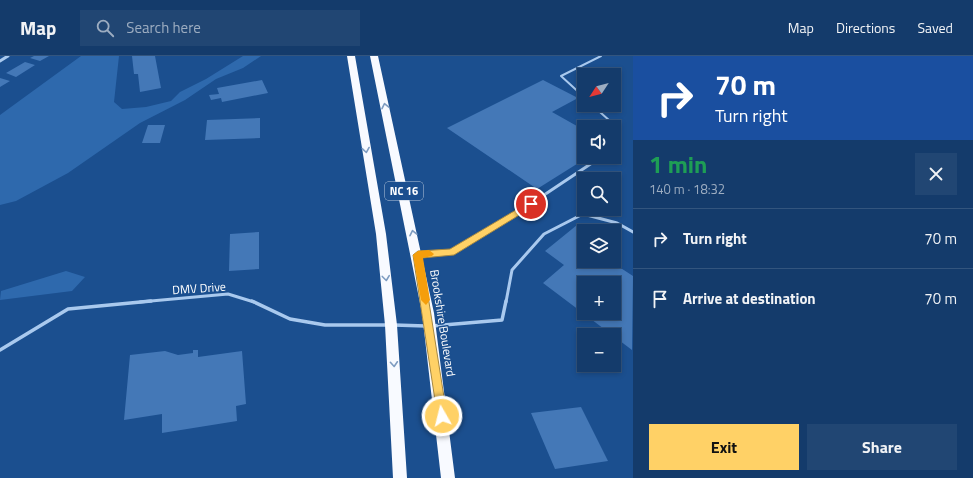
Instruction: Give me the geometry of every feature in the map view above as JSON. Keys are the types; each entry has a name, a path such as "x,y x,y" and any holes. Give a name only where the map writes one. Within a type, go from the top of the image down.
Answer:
{"highway":[{"name":"NC 16","path":"351,56 381,234 391,325 400,478"},
{"name":"Brookshire Boulevard","path":"373,56 418,255 430,326 448,478"}],"street":[{"path":"0,60 8,56"}],"lane":[{"path":"577,91 561,76 601,56"},
{"path":"600,112 609,120"},
{"path":"418,255 451,252 520,211 591,164"},
{"name":"DMV Drive","path":"0,350 68,309 228,294 254,302 290,320 325,325 430,326 502,320 512,270 544,234 583,214 617,223 633,232"}],"shaded area":[{"path":"81,56 119,56 114,102 122,109 146,107 171,101 180,92 206,79 243,56 261,56 243,68 216,79 185,100 140,123 68,173 16,201 0,205 0,115"},
{"path":"66,271 85,277 72,291 0,300 1,291"}],"building":[{"path":"34,56 49,56 40,61 30,58"},
{"path":"132,56 155,56 161,88 140,92 138,74 134,74"},
{"path":"25,62 35,65 16,77 6,73"},
{"path":"0,78 10,81 0,87"},
{"path":"262,80 268,93 222,102 221,98 211,100 209,95 219,94 217,88"},
{"path":"543,80 577,97 552,112 577,126 577,164 537,189 447,128"},
{"path":"260,118 260,138 205,140 207,120"},
{"path":"148,125 165,125 160,143 142,143"},
{"path":"577,225 577,268 621,268 633,276 632,350 621,342 621,328 603,328 592,320 621,320 621,276 577,276 577,309 543,283 564,265 545,251"},
{"path":"259,232 259,269 229,271 230,234"},
{"path":"193,350 198,350 198,357 242,351 246,404 236,406 237,421 162,433 162,414 124,420 130,355 165,351 178,355 193,353"},
{"path":"581,407 608,461 555,469 531,413"}],"slow traffic":[{"path":"426,300 418,255 429,254"}],"route":[{"path":"442,416 428,313 418,255 451,252 531,204"}]}
